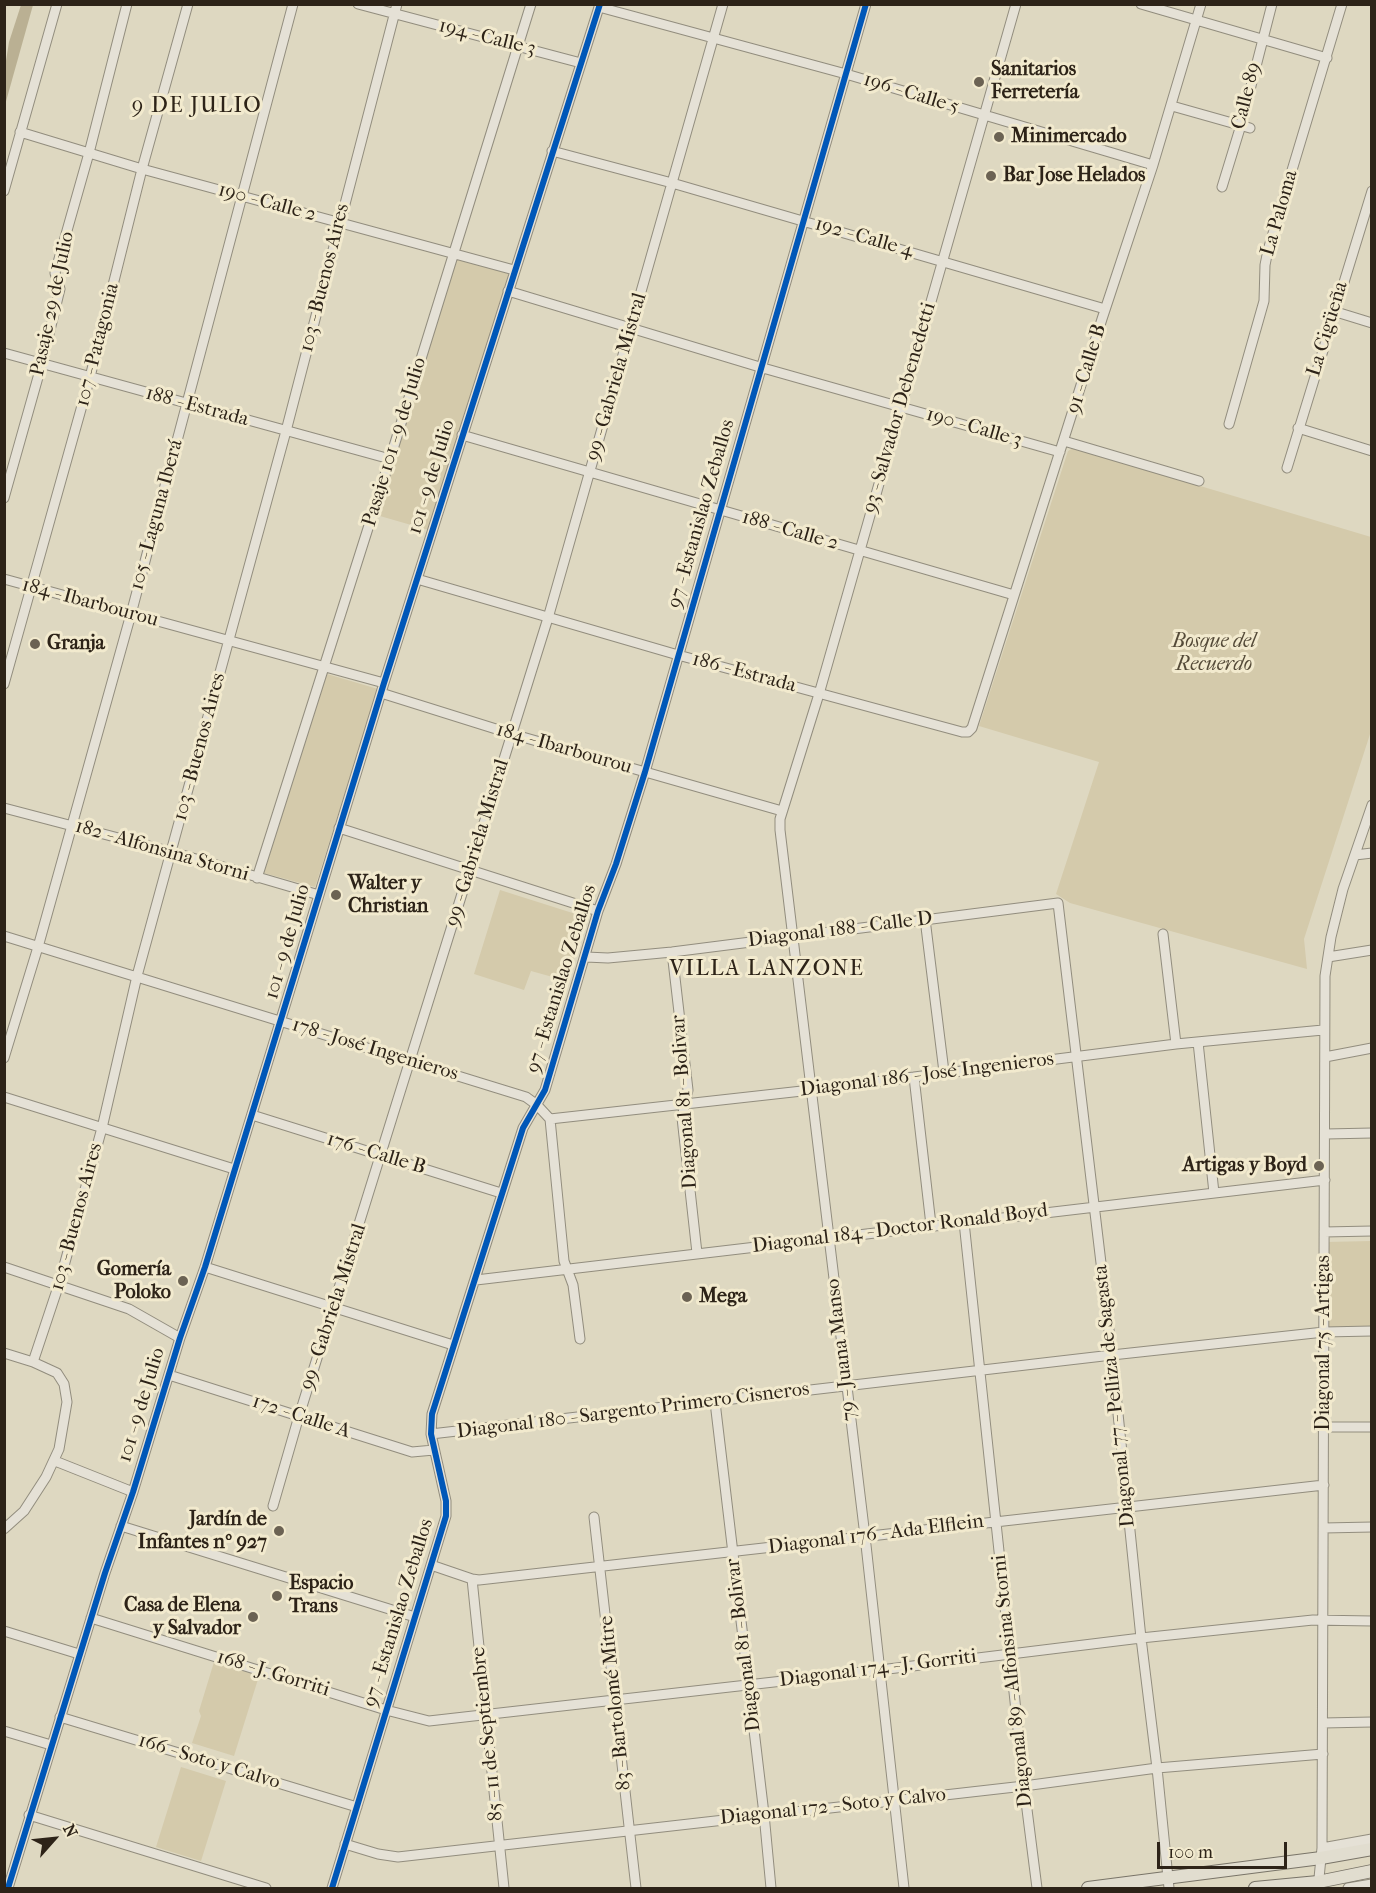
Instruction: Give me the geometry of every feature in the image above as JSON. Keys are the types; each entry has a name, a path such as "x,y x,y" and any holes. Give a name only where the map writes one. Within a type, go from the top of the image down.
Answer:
{"main road":[{"path":"1088,1888 1169,1884 1322,1853 1371,1849"},
{"path":"1255,1888 1318,1885 1371,1871"}],"street":[{"path":"4,191 57,4"},
{"name":"Pasaje 29 de Julio","path":"4,498 60,289 55,273 89,153 127,4"},
{"name":"107 - Patagonia","path":"4,684 90,377 142,169 188,4"},
{"name":"105 - Laguna Iberá","path":"4,1058 38,947 131,614 293,4"},
{"name":"194 - Calle 3","path":"358,4 396,9 581,63"},
{"name":"Pasaje 101 - 9 de Julio","path":"257,878 325,668 531,4"},
{"name":"99 - Gabriela Mistral","path":"273,1506 548,618 723,4"},
{"name":"97 - Estanislao Zeballos","path":"332,1888 447,1508 431,1434 432,1414 523,1128 545,1090 598,911 616,864 645,772 866,4"},
{"name":"93 - Salvador Debenedetti","path":"782,811 819,694 1016,4"},
{"path":"1141,4 1327,58"},
{"name":"91 - Calle B","path":"968,732 972,728 1105,309 1154,165 1201,4"},
{"name":"Calle 89","path":"1222,187 1245,126 1262,39 1272,4"},
{"name":"La Paloma","path":"1228,424 1264,301 1265,265 1268,250 1342,4"},
{"name":"196 - Calle 5","path":"599,6 846,74 1154,165"},
{"name":"101 - 9 de Julio","path":"8,1888 91,1618 282,1021 382,688 599,6"},
{"name":"103 - Buenos Aires","path":"33,1362 59,1284 102,1128 137,976 230,641 396,9"},
{"path":"1172,106 1245,126"},
{"name":"190 - Calle 2","path":"20,132 142,169 514,270"},
{"name":"192 - Calle 4","path":"552,151 672,183 1105,309"},
{"name":"La Cigüeña","path":"1287,468 1371,191"},
{"name":"190 - Calle 3","path":"508,291 763,368 1060,452"},
{"path":"1333,311 1371,323"},
{"name":"188 - Estrada","path":"4,354 390,459"},
{"path":"1298,428 1371,451"},
{"name":"188 - Calle 2","path":"462,435 1014,595"},
{"path":"1064,441 1199,481"},
{"name":"184 - Ibarbourou","path":"4,579 325,668 512,734 782,811"},
{"name":"186 - Estrada","path":"417,579 678,655 968,732"},
{"name":"Diagonal 75 - Artigas","path":"1318,1885 1322,1853 1323,1754 1326,1134 1323,1030 1325,976 1330,937 1343,889 1371,805"},
{"name":"182 - Alfonsina Storni","path":"4,808 172,852 319,895"},
{"name":"79 - Juana Manso","path":"782,811 780,830 865,1536 904,1888"},
{"path":"339,828 598,911"},
{"path":"1355,855 1371,853"},
{"name":"Diagonal 188 - Calle D","path":"586,957 608,958 672,952 1058,903"},
{"name":"Diagonal 77 - Pelliza de Sagasta","path":"1058,903 1112,1355 1169,1884"},
{"path":"925,920 944,1072"},
{"path":"1163,934 1176,1044"},
{"name":"178 - José Ingenieros","path":"4,936 526,1097 537,1105"},
{"path":"1328,957 1371,950"},
{"name":"Diagonal 81 - Bolivar","path":"672,952 688,1090 682,1118 697,1253"},
{"name":"Diagonal 186 - José Ingenieros","path":"550,1119 812,1090 1176,1044 1323,1030"},
{"path":"1198,1042 1214,1193"},
{"path":"1325,1057 1371,1048"},
{"path":"914,1077 931,1225"},
{"path":"4,1097 234,1169"},
{"path":"537,1105 550,1119 564,1255 573,1285 580,1339"},
{"name":"176 - Calle B","path":"252,1114 501,1193"},
{"path":"1326,1134 1371,1133"},
{"name":"Diagonal 184 - Doctor Ronald Boyd","path":"476,1280 1325,1180"},
{"name":"Diagonal 89 - Alfonsina Storni","path":"964,1222 1024,1786 1037,1888"},
{"path":"1324,1232 1371,1231"},
{"path":"4,1267 59,1284 129,1310 180,1338"},
{"path":"205,1267 453,1345"},
{"name":"Diagonal 180 - Sargento Primero Cisneros","path":"431,1434 1112,1355 1324,1332 1371,1331"},
{"path":"4,1353 33,1362 57,1373 64,1384 66,1395 62,1432 55,1461 24,1511 4,1529"},
{"name":"172 - Calle A","path":"169,1375 412,1452 434,1450"},
{"name":"Diagonal 81 - Bolivar","path":"715,1402 771,1888"},
{"path":"1324,1427 1371,1427"},
{"path":"55,1461 133,1492"},
{"name":"Diagonal 176 - Ada Elflein","path":"431,1565 472,1579 601,1567 1324,1485"},
{"name":"83 - Bartolomé Mitre","path":"594,1517 636,1888"},
{"path":"121,1526 415,1617"},
{"path":"1324,1528 1371,1527"},
{"name":"85 - 11 de Septiembre","path":"472,1579 504,1888"},
{"name":"168 - J. Gorriti","path":"91,1618 386,1710"},
{"name":"Diagonal 174 - J. Gorriti","path":"386,1710 429,1721 1141,1638 1322,1620 1371,1621"},
{"path":"4,1631 80,1654"},
{"name":"166 - Soto y Calvo","path":"60,1717 357,1807"},
{"path":"1323,1723 1371,1722"},
{"path":"4,1731 51,1745"},
{"name":"Diagonal 172 - Soto y Calvo","path":"345,1845 398,1857 1024,1786 1157,1768 1323,1754"},
{"path":"29,1815 266,1888"},
{"path":"1322,1853 1371,1839"},
{"path":"1348,1888 1371,1884"},
{"path":"1318,1885 1329,1888"}],"green space":[{"path":"454,253 514,270 432,531 373,514"},
{"name":"Bosque del Recuerdo","path":"1073,448 1371,537 1371,731 1304,939 1307,969 1070,903 1056,894 1099,762 979,726 1068,451"},
{"path":"327,674 378,689 315,887 264,873"},
{"path":"500,890 582,916 584,924 567,981 531,971 524,990 474,974"},
{"path":"1371,1241 1371,1328 1326,1328 1326,1242"},
{"path":"214,1662 259,1676 234,1756 192,1743"},
{"path":"181,1767 226,1781 201,1861 156,1847"}],"shaded area":[{"path":"21,5 33,5 5,105 5,67 9,42"}],"cycle path":[{"path":"8,1888 105,1573 205,1267 384,683 600,4"},
{"path":"332,1888 446,1516 446,1501 431,1434 432,1414 523,1128 545,1090 598,911 616,864 645,772 866,4"}],"place":[{"name":"Sanitarios Ferretería","path":"979,82"},
{"name":"Minimercado","path":"999,137"},
{"name":"Bar Jose Helados","path":"991,176"},
{"name":"Granja","path":"35,644"},
{"name":"Walter y Christian","path":"336,895"},
{"name":"Artigas y Boyd","path":"1319,1166"},
{"name":"Gomería Poloko","path":"183,1281"},
{"name":"Mega","path":"687,1297"},
{"name":"Jardín de Infantes nº 927","path":"279,1531"},
{"name":"Espacio Trans","path":"277,1596"},
{"name":"Casa de Elena y Salvador","path":"253,1617"}],"district":[{"name":"9 DE JULIO","path":"197,107"},
{"name":"VILLA LANZONE","path":"767,970"}]}
